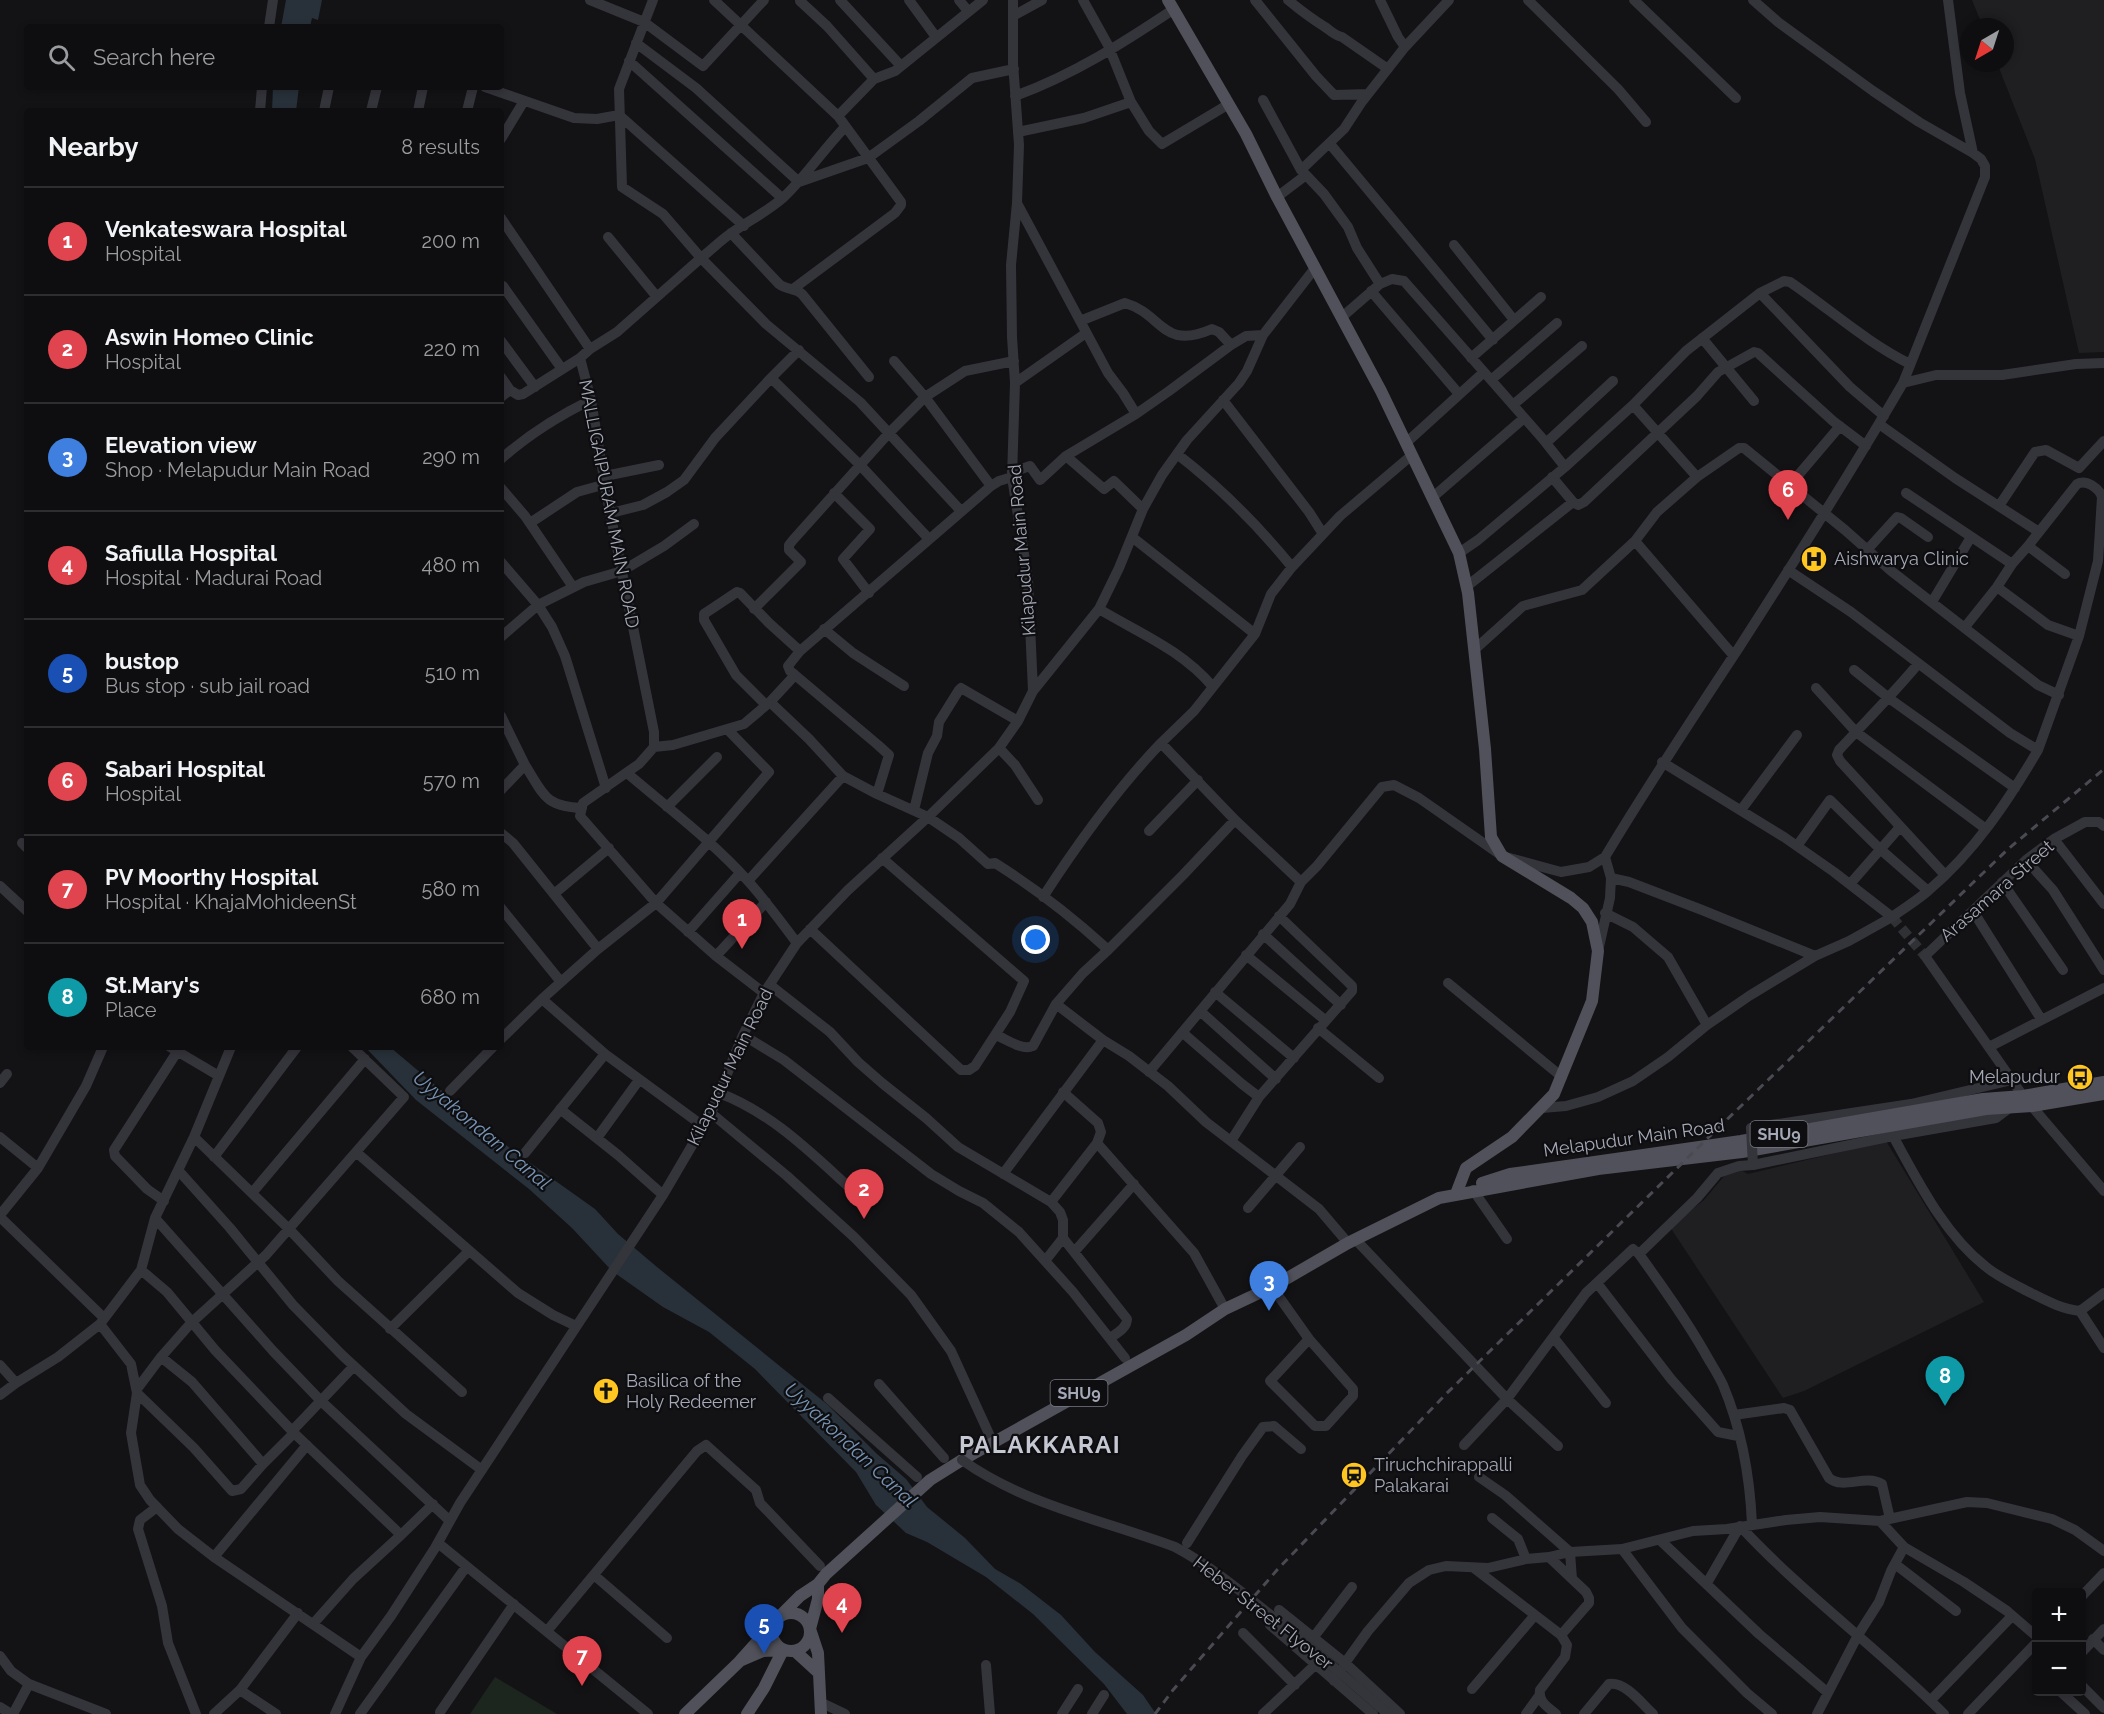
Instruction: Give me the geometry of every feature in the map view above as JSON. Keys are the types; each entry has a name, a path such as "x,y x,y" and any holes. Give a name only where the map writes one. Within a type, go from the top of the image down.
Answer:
{"main road":[{"path":"1171,4 1246,134 1407,442 1460,553 1485,749 1491,837 1502,856 1571,898 1583,908 1592,922 1598,951 1593,1001 1554,1094 1512,1137 1466,1167 1456,1194"},
{"name":"Melapudur Main Road","path":"962,1460 1186,1335 1225,1309 1272,1287 1352,1241 1439,1198 1598,1169 1742,1152 2012,1106 2104,1082"},
{"name":"Melapudur Main Road","path":"1456,1194 1479,1183 1510,1174 1741,1141 1983,1099 2027,1101 2104,1094"},
{"name":"SHU9","path":"777,1620 800,1596 818,1584 823,1570 930,1480 962,1460"},
{"path":"739,1662 762,1651 789,1650 805,1645 810,1635 818,1599 818,1584"},
{"path":"685,1714 739,1662 777,1620 792,1613 804,1618 818,1653 821,1708"},
{"path":"777,1620 772,1636 774,1641 819,1673"},
{"path":"747,1714 789,1650"}],"street":[{"path":"269,24 273,0"},
{"path":"590,0 611,4 644,22 703,66 765,0"},
{"path":"653,0 619,88 622,187 663,214 701,258 766,324 860,402 961,511"},
{"path":"714,0 838,116 900,199 899,210 793,289"},
{"path":"840,0 902,66"},
{"path":"909,0 936,37"},
{"path":"959,0 968,11"},
{"path":"838,116 874,79 902,66 983,0"},
{"name":"Kilapudur Main Road","path":"340,1712 360,1657 391,1616 482,1470 663,1195 711,1113 743,1035 767,989 797,943 882,858 999,748 1018,721 1033,691 1028,580 1012,474 1015,383 1011,265 1017,203 1018,132 1013,0"},
{"path":"1013,16 1042,0"},
{"path":"1083,0 1111,51 1131,102 1149,131 1162,144 1229,104"},
{"path":"1255,0 1316,76 1334,94 1368,94"},
{"path":"1288,0 1314,22 1326,27 1335,36 1342,37 1388,69"},
{"path":"1380,0 1405,47"},
{"path":"1277,197 1344,129 1405,47 1449,0"},
{"path":"1528,0 1618,89 1646,122"},
{"path":"1634,0 1736,98"},
{"path":"1149,1072 1290,904 1301,882 1382,787 1394,785 1419,798 1502,856 1561,872 1589,867 1605,857 1662,762 1824,514 1903,383 1985,177 1985,166 1981,159 1973,153 1929,128 1873,91 1787,29 1753,0"},
{"path":"1948,0 1960,93 1973,153"},
{"path":"800,1 827,26 874,79"},
{"path":"1016,96 1044,86 1111,51 1171,4"},
{"path":"636,43 696,88 799,182"},
{"path":"629,60 782,198"},
{"path":"799,182 868,158 972,78 1014,69"},
{"path":"260,108 262,90"},
{"path":"325,108 328,90"},
{"path":"372,108 376,90"},
{"path":"419,108 422,90"},
{"path":"468,108 472,90"},
{"path":"493,90 574,118 597,119 619,115"},
{"path":"1263,100 1303,173 1324,194 1348,227 1376,287 1459,394"},
{"path":"504,134 524,101"},
{"path":"1018,132 1084,118 1131,102"},
{"path":"619,115 744,226"},
{"path":"799,182 845,127"},
{"path":"1330,144 1493,340"},
{"name":"MALLIGAIPURAM MAIN ROAD","path":"654,747 654,732 591,400 580,358 617,332 731,233 758,218 799,182"},
{"path":"1017,203 1108,373 1136,414"},
{"path":"504,222 590,349"},
{"path":"731,233 779,284 802,294 869,378"},
{"path":"608,237 657,297"},
{"path":"1454,244 1514,320"},
{"path":"1033,691 1099,609 1143,509 1162,475 1177,454 1239,383 1263,335 1315,268"},
{"path":"1342,317 1376,287 1392,279 1404,281 1565,467"},
{"path":"1460,553 1565,467 1633,405 1686,351 1760,293 1784,281 1791,282 1831,310 1851,328 1910,364"},
{"path":"504,287 562,369"},
{"path":"1760,293 1881,420 1955,478 2039,532"},
{"path":"1471,358 1541,297"},
{"path":"1080,321 1125,303 1135,307 1170,333 1189,336 1212,329 1219,332 1231,345"},
{"path":"1407,442 1459,394 1487,376 1557,323"},
{"path":"1015,383 1086,333"},
{"path":"877,794 889,755 795,675 788,666 800,651 991,486 1030,466 1040,480 1066,456 1136,414 1231,345 1246,336 1263,335"},
{"path":"1702,338 1754,401"},
{"path":"504,345 535,387"},
{"path":"1513,405 1582,345"},
{"path":"611,513 644,505 684,480 715,438 798,350"},
{"path":"1552,477 1573,502 1578,505 1584,502 1726,366 1754,352 1758,352 1797,391 1866,446"},
{"path":"504,381 510,390 518,395 523,394 580,358"},
{"path":"894,361 925,398 991,486"},
{"path":"754,609 801,562 789,550 789,545 888,434 925,398 965,371 1014,361"},
{"path":"1903,383 1936,375 2002,375 2076,364 2104,363"},
{"path":"771,378 860,465 929,539"},
{"path":"1546,443 1613,381"},
{"path":"504,395 510,390"},
{"path":"504,456 558,416 591,400"},
{"path":"1223,400 1310,512 1323,534"},
{"path":"1633,405 1697,477"},
{"path":"1433,497 1524,418"},
{"path":"1789,486 1840,426"},
{"path":"1999,506 2035,452 2046,450 2079,468 2104,441"},
{"path":"1474,650 1523,606 1582,590 1635,541 1657,512 1697,477 1739,448 1744,448 1932,602 2038,685 2059,695"},
{"path":"1177,454 1211,480 1252,519 1292,567"},
{"path":"1042,897 1073,851 1124,785 1161,743 1194,711 1255,634 1267,609 1271,594 1292,567 1340,516 1412,454"},
{"path":"1066,456 1104,489 1114,481 1143,509"},
{"path":"530,523 577,492 605,480 659,465"},
{"path":"1542,1107 1566,1106 1598,1097 1633,1081 1668,1057 1707,1025 1815,956 1849,941 1892,917 1928,891 1978,841 2038,750 2059,695 2079,636 2098,561 2102,497 2100,493 2085,483 2077,484 2012,564 1965,627"},
{"path":"504,492 530,523 573,587"},
{"path":"1906,493 2012,564"},
{"path":"834,494 870,529 843,559 869,593"},
{"path":"1466,587 1573,502"},
{"path":"1868,550 1897,517 1928,537"},
{"path":"504,631 538,605 584,582 622,571 664,546 694,524"},
{"path":"1132,537 1255,634"},
{"path":"1932,602 1971,537"},
{"path":"1635,541 1733,655"},
{"path":"2028,546 2065,574"},
{"path":"504,565 538,605 552,627 565,656 606,788"},
{"path":"1788,570 1851,612 2010,733 2038,750"},
{"path":"1997,587 2048,625 2079,636"},
{"path":"800,651 737,592 704,614 703,617 727,663 736,675 809,739 843,776 928,817 959,838 988,864 995,863 1079,924 1108,950"},
{"path":"1099,609 1174,650 1213,687"},
{"path":"824,629 853,653 904,686"},
{"path":"1918,664 1890,699 1856,732 1837,755 1945,875"},
{"path":"1854,670 1890,699 2015,788"},
{"path":"795,675 744,724 673,745 654,747 639,765 583,803 580,816 656,903 716,956 830,1032 866,1069 958,1147 1052,1202 1063,1220 1063,1238 1045,1261"},
{"path":"914,810 928,753 937,736 939,722 961,688 1018,721"},
{"path":"1816,688 1856,732 1986,829"},
{"path":"504,722 525,765 548,800 560,807 582,808"},
{"path":"504,1036 598,949 656,903 769,772 728,730"},
{"path":"1742,810 1797,735"},
{"path":"1161,743 1235,820 1301,882"},
{"path":"999,748 1015,765 1038,800"},
{"path":"667,807 717,757"},
{"path":"1662,762 1797,846 1892,917"},
{"path":"504,786 525,765"},
{"path":"627,773 744,877 797,943"},
{"path":"688,932 843,776"},
{"path":"1149,831 1198,780"},
{"path":"1797,846 1830,800 1880,849 1928,891"},
{"path":"996,1035 1023,1047 1033,1046 1056,1004 1083,973 1183,875 1235,820"},
{"name":"Arasamara Street","path":"1989,1047 1925,956 2026,860 2054,839 2085,822 2099,822 2104,826"},
{"path":"1850,884 1900,827"},
{"path":"504,835 598,949"},
{"path":"2054,839 2104,904"},
{"path":"555,894 609,848"},
{"path":"1598,951 1610,898 1611,878 1605,857"},
{"path":"810,929 960,1070 969,1070 975,1066 1010,1012 1024,981 882,858"},
{"path":"2026,860 2054,890 2104,970"},
{"path":"1611,878 1629,882 1815,956"},
{"path":"2002,882 2063,970"},
{"path":"0,886 24,908"},
{"path":"716,956 766,902"},
{"path":"1973,911 2041,1019"},
{"path":"504,912 561,982"},
{"path":"1605,913 1633,927 1668,957 1707,1025"},
{"path":"1231,1140 1259,1097 1352,991 1352,986 1279,916"},
{"path":"1263,934 1341,1005"},
{"path":"1246,955 1379,1078"},
{"path":"1448,983 1562,1077"},
{"path":"2104,988 1989,1047 2027,1101 2104,1191"},
{"path":"1215,992 1294,1058"},
{"path":"542,999 605,1054 703,1126"},
{"path":"1056,1004 1102,1040 1129,1056 1168,1086 1206,1122 1319,1209 1507,1399 1558,1446"},
{"path":"1200,1011 1276,1079"},
{"path":"1182,1034 1259,1097"},
{"path":"743,1035 784,1060 931,1174 983,1203 1019,1232 1073,1292 1125,1358"},
{"path":"1003,1174 1102,1040"},
{"path":"102,1050 86,1086 38,1168 0,1216 102,1321 131,1364 137,1391 131,1433 140,1485 157,1507 178,1529 214,1557 360,1657"},
{"path":"164,1201 147,1188 115,1156 114,1150 173,1050 219,1076"},
{"path":"0,1395 58,1357 102,1321 141,1270 155,1218 194,1137 230,1050"},
{"path":"214,1157 295,1050"},
{"path":"137,1391 161,1357 191,1323 258,1263 404,1097 354,1050"},
{"path":"450,1090 490,1050"},
{"path":"525,1153 605,1054"},
{"path":"252,1193 365,1059"},
{"path":"597,1137 639,1080"},
{"path":"1753,1165 1751,1128 1911,1104 2012,1080"},
{"path":"1052,1202 1097,1143 1101,1132 1098,1123 1063,1092"},
{"path":"719,1093 765,1116 801,1143 860,1197"},
{"path":"1639,1254 1697,1198 1718,1173 1739,1166 1996,1118 2012,1106"},
{"path":"560,1109 597,1137 663,1195"},
{"path":"711,1113 804,1191 854,1237 911,1295 951,1352 990,1436"},
{"path":"1893,1136 1931,1202 1968,1250 1986,1267 2014,1284 2054,1305 2080,1311 2104,1348"},
{"path":"0,1137 38,1168"},
{"path":"194,1137 289,1229 338,1281 462,1392"},
{"path":"1097,1143 1194,1253 1225,1309"},
{"path":"1248,1208 1300,1146"},
{"path":"356,1152 518,1293 553,1315 576,1326"},
{"path":"178,1170 230,1228 293,1305 354,1366 406,1414 482,1470"},
{"path":"1075,1251 1134,1184"},
{"path":"1473,1190 1507,1239"},
{"path":"155,1218 273,1351 321,1401 450,1521"},
{"path":"1063,1238 1127,1319 1127,1324 1110,1338"},
{"path":"1464,1445 1507,1399 1578,1303 1633,1249 1683,1315 1722,1383 1734,1415 1750,1495 1752,1524"},
{"path":"390,1329 469,1251"},
{"path":"141,1270 167,1292 191,1323 293,1432 401,1535"},
{"path":"1597,1283 1671,1379 1718,1432 1738,1436"},
{"path":"1272,1287 1309,1339 1353,1392 1353,1396 1326,1426 1321,1427 1315,1426 1270,1381 1309,1339"},
{"path":"2080,1311 2104,1293"},
{"path":"1554,1338 1606,1403"},
{"path":"161,1357 192,1382 263,1464"},
{"path":"0,1365 16,1383"},
{"path":"137,1391 194,1448 232,1491 241,1489 354,1366"},
{"path":"879,1384 944,1458"},
{"path":"828,1398 917,1477"},
{"path":"1734,1415 1784,1408 1790,1410 1832,1481 1838,1483 1869,1480 1882,1484 1885,1520 1904,1547 1964,1582 2032,1632"},
{"path":"1187,1543 1263,1427 1274,1426 1301,1449"},
{"path":"214,1557 307,1445"},
{"path":"547,1631 697,1450 706,1445 756,1490 760,1503 823,1570"},
{"name":"Heber Street Flyover","path":"962,1460 984,1476 1007,1488 1039,1501 1146,1536 1175,1547 1195,1558 1279,1622 1388,1714"},
{"path":"1479,1477 1505,1496 1570,1552 1572,1579"},
{"path":"1334,1681 1344,1663 1368,1631 1409,1583 1429,1570 1446,1566 1488,1568 1570,1552 1622,1549 1693,1531 1752,1524 1820,1517 1885,1520 1967,1503 1987,1503 2052,1519 2075,1530 2104,1551"},
{"path":"313,1624 353,1580 433,1504"},
{"path":"157,1507 140,1520 138,1529 162,1606 168,1643 196,1714"},
{"path":"1492,1518 1518,1539 1526,1559"},
{"path":"1707,1583 1740,1527"},
{"path":"1740,1527 1762,1550 1944,1714"},
{"path":"1660,1540 1781,1654 1827,1692"},
{"path":"438,1543 648,1714"},
{"path":"1820,1713 1827,1692 1879,1602 1904,1547"},
{"path":"1622,1549 1682,1628 1747,1693 1772,1714"},
{"path":"1549,1557 1586,1592 1589,1604 1561,1635"},
{"path":"1895,1564 1956,1611"},
{"path":"360,1714 466,1567"},
{"path":"1474,1568 1561,1635 1567,1645 1565,1657 1539,1690 1542,1703 1556,1714"},
{"path":"594,1575 667,1638"},
{"path":"2086,1592 2103,1576"},
{"path":"1313,1638 1352,1587"},
{"path":"440,1712 514,1604"},
{"path":"1279,1610 1344,1663 1400,1714"},
{"path":"214,1714 240,1690 298,1613"},
{"path":"1472,1689 1535,1615"},
{"path":"1931,1700 2012,1616"},
{"path":"1270,1625 1373,1714"},
{"path":"2086,1648 2104,1629"},
{"path":"1243,1633 1295,1685"},
{"path":"2093,1640 2104,1650"},
{"path":"1968,1714 2032,1648"},
{"path":"0,1656 11,1671 29,1684 106,1714"},
{"path":"986,1665 990,1714"},
{"path":"1263,1714 1315,1665"},
{"path":"1584,1714 1609,1684 1615,1683 1623,1687 1653,1714"},
{"path":"0,1707 12,1714 29,1684"},
{"path":"1062,1714 1078,1689"},
{"path":"240,1690 276,1714"},
{"path":"2086,1690 2104,1708"},
{"path":"1092,1714 1104,1695"},
{"path":"1526,1714 1539,1696"},
{"path":"2065,1696 2085,1714"},
{"path":"821,1708 845,1714"}],"shaded area":[{"path":"1972,0 2104,0 2104,352 2079,353 2035,159 2001,72 2014,72 2014,18 1979,18"},
{"path":"1886,1141 1984,1302 1804,1391 1783,1398 1670,1227 1704,1200 1725,1175 1739,1169 1748,1174"},
{"path":"495,1677 557,1714 470,1714"}],"water":[{"path":"286,0 322,0 318,20 312,18 311,24 282,24"},
{"path":"273,90 299,90 296,108 272,108"},
{"name":"Uyyakondan Canal","path":"368,1050 394,1050 512,1150 595,1209 618,1234 657,1267 828,1405 877,1454 906,1479 927,1507 965,1538 995,1569 1021,1584 1061,1615 1095,1652 1143,1695 1156,1714 1127,1714 1104,1684 1033,1614 986,1577 927,1542 906,1533 876,1505 856,1472 755,1369 709,1332 663,1307 612,1271 572,1228 529,1189 416,1100"}],"tunnel":[{"path":"1892,917 1925,956"}],"railway":[{"path":"1155,1714 1277,1570 1446,1394 2007,850 2104,769"}],"place":[{"name":"Sabari Hospital","path":"1788,520"},
{"name":"Aishwarya Clinic","path":"1814,559"},
{"name":"Venkateswara Hospital","path":"742,949"},
{"name":"Melapudur","path":"2080,1077"},
{"name":"Aswin Homeo Clinic","path":"864,1219"},
{"name":"Elevation view","path":"1269,1311"},
{"name":"Basilica of the Holy Redeemer","path":"606,1391"},
{"name":"St.Mary's","path":"1945,1406"},
{"name":"Tiruchchirappalli Palakarai","path":"1354,1475"},
{"name":"Safiulla Hospital","path":"842,1633"},
{"name":"bustop","path":"764,1654"},
{"name":"PV Moorthy Hospital","path":"582,1686"}],"district":[{"name":"PALAKKARAI","path":"1040,1445"}]}
